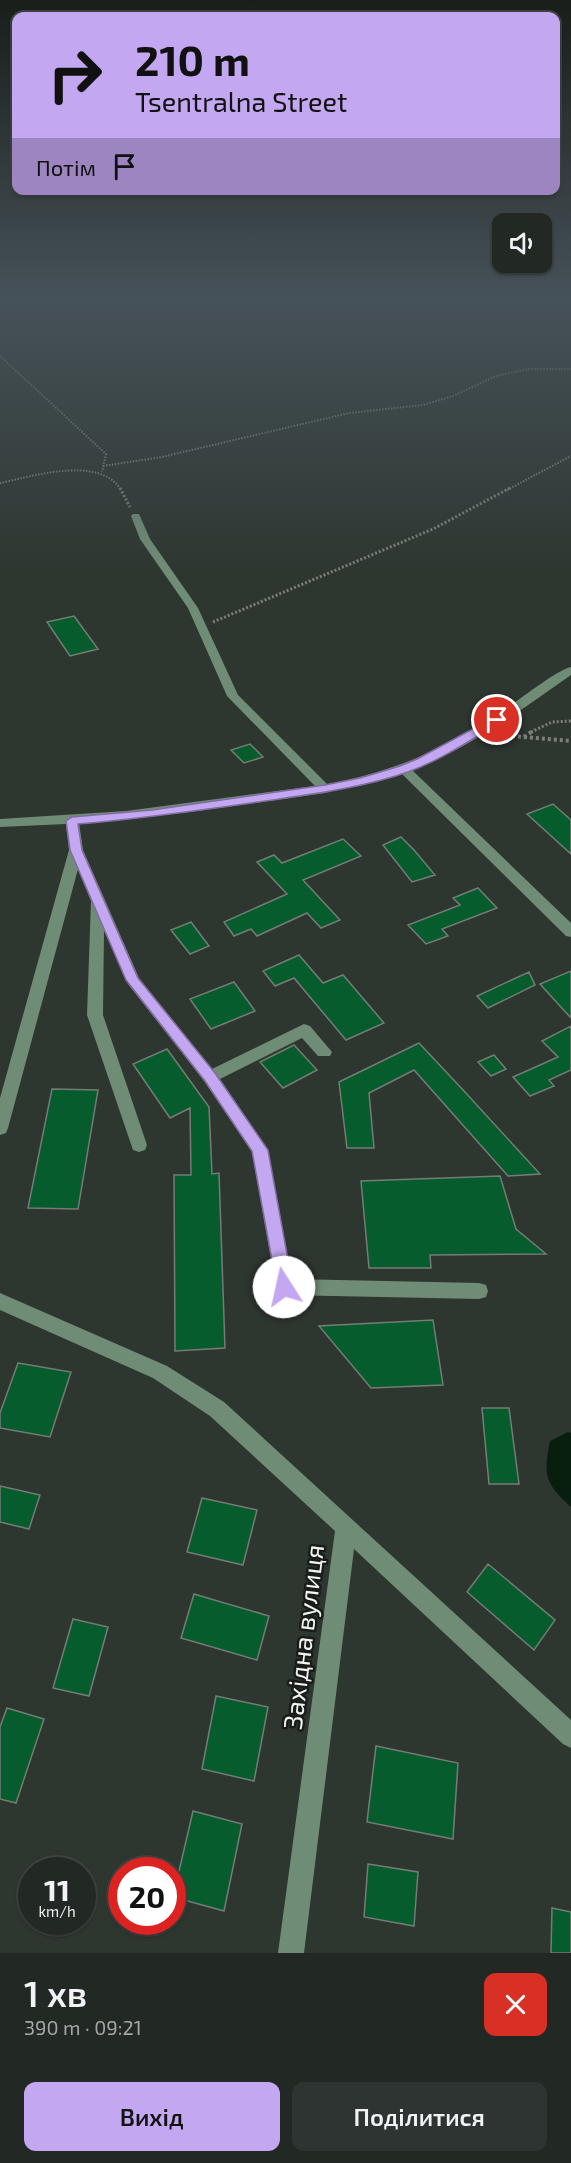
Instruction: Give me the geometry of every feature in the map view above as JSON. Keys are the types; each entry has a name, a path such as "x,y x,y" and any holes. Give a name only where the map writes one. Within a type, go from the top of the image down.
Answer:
{"street":[{"path":"136,516 145,539 171,573 201,622 233,696 325,789"},
{"path":"0,823 72,821 152,814 325,789 404,769 482,729 571,670"},
{"path":"404,769 571,932"},
{"path":"72,821 76,850 133,980 210,1077 260,1150 284,1287 479,1291"},
{"path":"0,1128 76,850"},
{"path":"97,898 96,1015 140,1145"},
{"path":"210,1077 304,1030 324,1052"},
{"name":"Західна вулиця","path":"0,1301 160,1372 217,1409 346,1527 291,1953"},
{"path":"346,1527 571,1736"}],"path":[{"path":"41,392 106,454 102,471"},
{"path":"103,466 162,457 349,413 423,405 461,392"},
{"path":"201,622 218,621 433,529 571,456"},
{"path":"0,483 48,474 102,471 115,480 136,516"},
{"path":"523,737 537,726 557,720 571,721"},
{"path":"482,729 501,735 571,741"}],"shaded area":[{"path":"568,1432 571,1433 571,1507 551,1485 547,1471 550,1441"}],"building":[{"path":"74,616 98,649 70,656 47,622"},
{"path":"250,744 263,757 244,763 231,750"},
{"path":"553,804 571,820 571,854 527,814"},
{"path":"401,837 435,875 412,882 383,845"},
{"path":"343,839 361,856 303,880 340,920 321,928 307,913 257,936 251,929 234,936 224,922 287,894 257,862 274,855 282,863"},
{"path":"478,888 497,908 442,929 448,936 426,944 408,925 460,905 453,898"},
{"path":"191,922 209,946 190,954 171,930"},
{"path":"299,955 323,983 343,975 384,1023 346,1040 294,978 275,986 263,971"},
{"path":"571,971 571,1018 540,984"},
{"path":"529,972 535,985 488,1008 477,996"},
{"path":"234,982 255,1011 211,1029 190,999"},
{"path":"571,1026 571,1070 549,1080 554,1086 530,1096 513,1077 558,1057 542,1041"},
{"path":"419,1043 540,1174 508,1176 414,1070 369,1093 374,1148 347,1148 339,1082"},
{"path":"294,1045 317,1070 283,1088 260,1062"},
{"path":"167,1049 209,1107 212,1174 219,1173 225,1348 175,1351 174,1175 191,1175 190,1108 170,1118 133,1064"},
{"path":"494,1055 506,1069 491,1076 478,1062"},
{"path":"52,1089 98,1090 78,1209 28,1208"},
{"path":"500,1176 516,1229 546,1254 430,1255 431,1268 369,1268 361,1181"},
{"path":"433,1320 443,1385 371,1388 319,1326"},
{"path":"18,1363 71,1372 50,1437 0,1428 0,1413"},
{"path":"482,1408 509,1408 519,1484 489,1484"},
{"path":"0,1486 40,1495 29,1529 0,1522"},
{"path":"202,1498 257,1510 243,1565 187,1552"},
{"path":"488,1564 555,1620 534,1650 467,1592"},
{"path":"194,1594 269,1616 257,1660 181,1638"},
{"path":"73,1619 108,1627 89,1696 53,1688"},
{"path":"216,1696 268,1707 254,1781 202,1769"},
{"path":"7,1708 44,1719 16,1803 0,1799 0,1727"},
{"path":"376,1746 458,1763 453,1839 367,1822"},
{"path":"193,1811 242,1824 224,1911 186,1901 186,1857 182,1857"},
{"path":"368,1864 418,1872 414,1926 364,1917"},
{"path":"552,1908 571,1912 571,1953 551,1953"}],"route":[{"path":"284,1287 260,1150 210,1077 133,980 76,850 72,821 152,814 325,789 362,781 404,769 422,761 458,744 497,720"}]}
